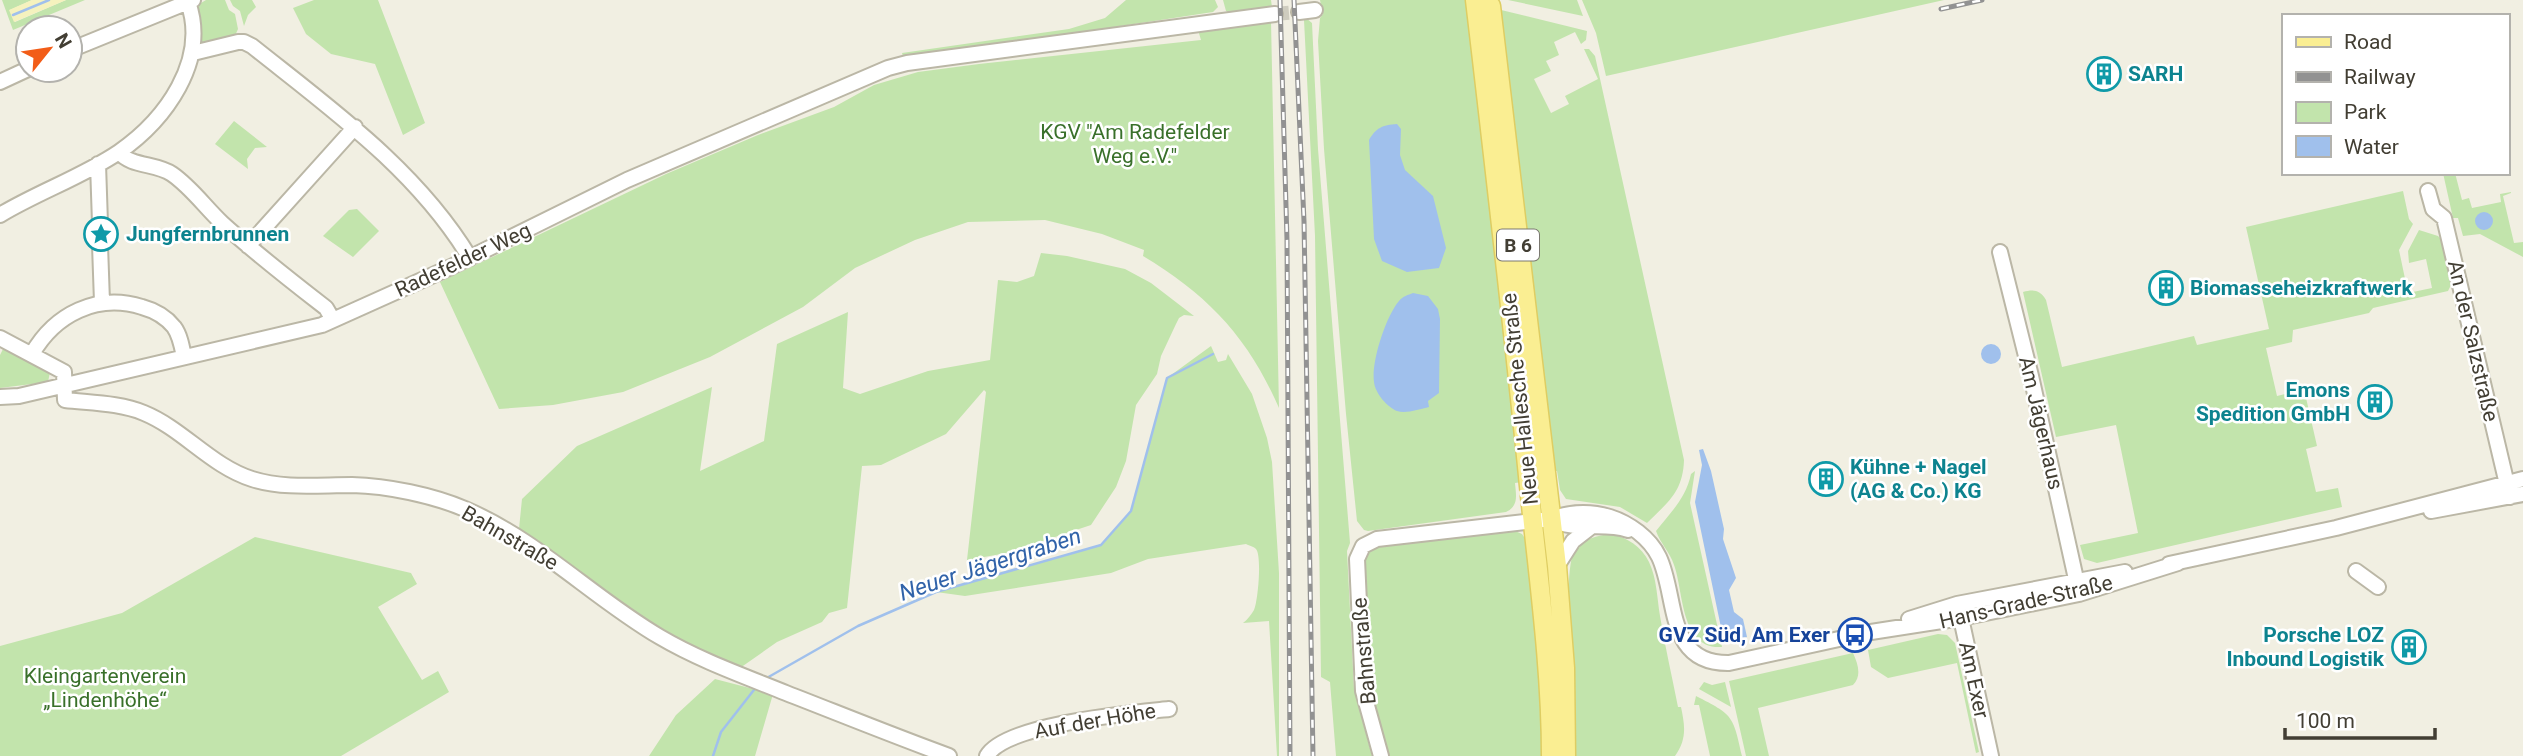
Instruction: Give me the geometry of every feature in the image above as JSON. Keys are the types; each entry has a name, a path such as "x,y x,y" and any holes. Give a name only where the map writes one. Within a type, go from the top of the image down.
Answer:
{"main road":[{"name":"Neue Hallesche Straße","path":"1483,3 1557,566 1565,668 1566,756"},
{"name":"Neue Hallesche Straße","path":"1483,3 1549,682 1551,756"}],"street":[{"path":"0,215 119,152 147,128 182,82 192,53 190,1 84,44"},
{"path":"1300,12 1315,9"},
{"name":"Radefelder Weg","path":"0,397 19,396 64,386 322,325 470,258 640,175 888,68 906,63 1275,14"},
{"path":"192,53 244,42 355,127 438,212 459,237 470,258"},
{"path":"248,246 355,127"},
{"path":"119,152 131,161 154,165 170,172 248,246 326,308 333,320"},
{"path":"98,164 100,223"},
{"name":"An der Salzstraße","path":"2428,191 2433,209 2444,218 2513,491"},
{"path":"100,245 102,302"},
{"name":"Am Jägerhaus","path":"2000,252 2078,587"},
{"path":"32,354 46,334 64,318 90,304 102,302 131,304 163,317 177,332 184,357"},
{"name":"Bahnstraße","path":"0,338 64,372 65,400 112,405 143,412 225,466 251,479 290,486 377,487 466,510 540,552 660,637 913,750 949,756"},
{"name":"Hans-Grade-Straße","path":"1363,545 1377,539 1551,519 1573,513 1605,515 1622,520 1640,534 1658,557 1671,607 1685,642 1706,661 1729,663 2078,587 2336,527 2513,491 2523,479"},
{"name":"Hans-Grade-Straße","path":"1551,519 1569,527 1620,527 1640,534"},
{"path":"1557,566 1573,541 1591,527"},
{"name":"Bahnstraße","path":"1363,545 1357,559 1363,691 1381,756"},
{"path":"2356,571 2378,587"},
{"name":"Am Exer","path":"1959,611 1991,756"},
{"name":"Auf der Höhe","path":"987,756 1003,743 1037,730 1100,717 1169,709"}],"green space":[{"path":"2,0 32,0 10,10 14,20 13,30"},
{"path":"66,0 85,0 51,14 34,14"},
{"path":"206,0 225,0 229,10 235,14 238,29 234,38 199,47 196,6"},
{"path":"230,0 252,0 256,7 248,15 244,26 240,11"},
{"path":"314,0 378,0 425,123 403,135 375,64 331,54 306,34 293,8"},
{"path":"1126,0 1215,0 1218,7 1213,12 904,59 902,53 1069,29 1105,18"},
{"path":"1223,0 1271,0 1272,7 1254,13 1231,14 1226,11"},
{"path":"1320,0 1469,0 1522,482 1515,483 1515,503 1506,512 1368,531 1357,521 1324,149 1318,41 1320,18 1323,14"},
{"path":"1508,0 1577,0 1583,16"},
{"path":"1582,0 1944,0 1606,76 1596,33"},
{"path":"1497,9 1587,31 1586,40 1581,44 1575,32 1554,42 1559,55 1546,61 1551,71 1534,79 1551,113 1569,104 1565,96 1598,79 1584,49 1589,49 1595,56 1684,460 1681,480 1673,496 1647,523 1620,507 1566,499 1560,490 1557,471 1551,471"},
{"path":"1306,18 1312,23 1318,149 1350,543 1347,551 1354,689 1372,756 1336,756 1330,682 1321,677 1315,236"},
{"name":"KGV \"Am Radefelder Weg e.V.\"","path":"1271,21 1279,408 1254,360 1224,320 1187,286 1143,256 1144,250 1102,234 1045,220 968,222 915,240 855,268 803,307 710,357 623,392 553,405 499,409 440,282 666,174 758,135 834,107 874,85 918,72 1201,40 1198,30"},
{"path":"234,121 267,147 255,148 247,159 248,169 215,144"},
{"path":"2443,175 2456,175 2462,200 2469,198 2472,208 2501,202 2500,194 2511,192 2503,196 2514,243 2523,242 2523,257 2480,234 2463,236 2458,218 2453,218"},
{"path":"2403,191 2409,219 2413,224 2399,250 2408,293 2432,288 2426,259 2409,263 2408,251 2419,230 2442,240 2452,283 2448,291 2293,330 2292,342 2266,348 2277,396 2304,389 2317,446 2306,449 2316,492 2338,488 2342,507 2097,563 2084,559 2080,545 2138,533 2116,425 2056,437 2023,292 2036,291 2046,300 2062,367 2194,336 2197,345 2269,329 2246,227"},
{"path":"357,209 379,231 353,257 323,236 349,210"},
{"path":"1041,253 1125,269 1151,283 1194,316 1184,315 1179,318 1161,356 1157,374 1136,405 1126,461 1116,487 1091,525 1007,553 967,560 986,392 984,390 946,434 881,465 862,466 847,608 829,613 822,622 777,642 740,668 684,642 630,609 519,529 522,499 577,446 712,387 700,471 764,441 777,344 848,312 843,388 860,394 928,371 990,360 998,280 1017,282 1034,276"},
{"path":"1211,346 1218,362 1226,360 1228,354 1252,394 1272,462 1279,573 1279,756 1269,621 1243,623 1254,610 1257,598 1259,560 1253,547 1246,544 1148,559 1111,573 965,596 936,592 1101,545 1131,511 1167,378"},
{"path":"3,349 50,372 48,382 0,388 0,355"},
{"path":"1695,471 1690,503 1722,647 1708,645 1698,639 1691,629 1674,565 1656,531 1682,498 1691,474"},
{"path":"1513,530 1522,534 1528,543 1540,655 1545,756 1386,756 1370,692 1367,668 1362,562 1365,556 1380,544"},
{"path":"1611,534 1638,547 1646,556 1654,575 1678,707 1681,707 1683,720 1683,738 1675,756 1573,756 1568,617 1570,565 1574,552 1581,544"},
{"name":"Kleingartenverein „Lindenhöhe“","path":"255,537 411,573 417,584 378,607 422,680 438,671 449,692 341,756 0,756 0,646 122,613"},
{"path":"1938,634 1947,635 1955,643 1979,752 1976,753 1957,663 1888,678 1871,667 1868,650"},
{"path":"1853,653 1858,674 1853,685 1758,708 1769,756 1746,756 1729,681"},
{"path":"715,679 773,694 755,756 649,756 676,715"},
{"path":"1704,682 1712,685 1725,682 1731,707 1699,689"},
{"path":"1696,696 1730,718 1742,756 1710,756 1699,705 1694,705"}],"sand":[{"path":"32,0 66,0 33,14 14,14 14,22 9,10"}],"water":[{"path":"1397,124 1401,129 1400,155 1405,170 1433,196 1446,248 1439,268 1407,272 1382,261 1374,239 1369,140 1380,128"},
{"path":"2480,212 2488,212 2493,221 2491,228 2480,230 2475,225 2475,217"},
{"path":"1413,293 1428,296 1438,309 1439,393 1428,401 1429,407 1401,412 1389,406 1379,395 1374,373 1380,340 1389,317 1401,299"},
{"path":"1991,344 1998,347 2001,354 1998,361 1991,364 1984,361 1981,354 1984,347"},
{"path":"1703,449 1711,471 1724,529 1723,539 1736,578 1729,590 1734,612 1743,619 1747,637 1724,642 1695,502 1702,465 1699,450"}],"waterway":[{"path":"13,15 49,0"},
{"name":"Neuer Jägergraben","path":"765,679 858,626 936,592 1101,545 1131,511 1167,378 1213,354"},
{"name":"Neuer Jägergraben","path":"713,756 721,732 757,686"}],"tunnel":[{"path":"1275,14 1299,12"}],"railway":[{"path":"1280,0 1287,240 1290,756"},
{"path":"1294,0 1304,221 1313,756"},
{"path":"1941,9 1982,0"}],"place":[{"name":"SARH","path":"2104,74"},
{"name":"Jungfernbrunnen","path":"101,234"},
{"name":"Biomasseheizkraftwerk","path":"2166,288"},
{"name":"Emons Spedition GmbH","path":"2375,402"},
{"name":"Kühne + Nagel (AG & Co.) KG","path":"1826,479"},
{"name":"GVZ Süd, Am Exer","path":"1855,635"},
{"name":"Porsche LOZ Inbound Logistik","path":"2409,647"}]}
